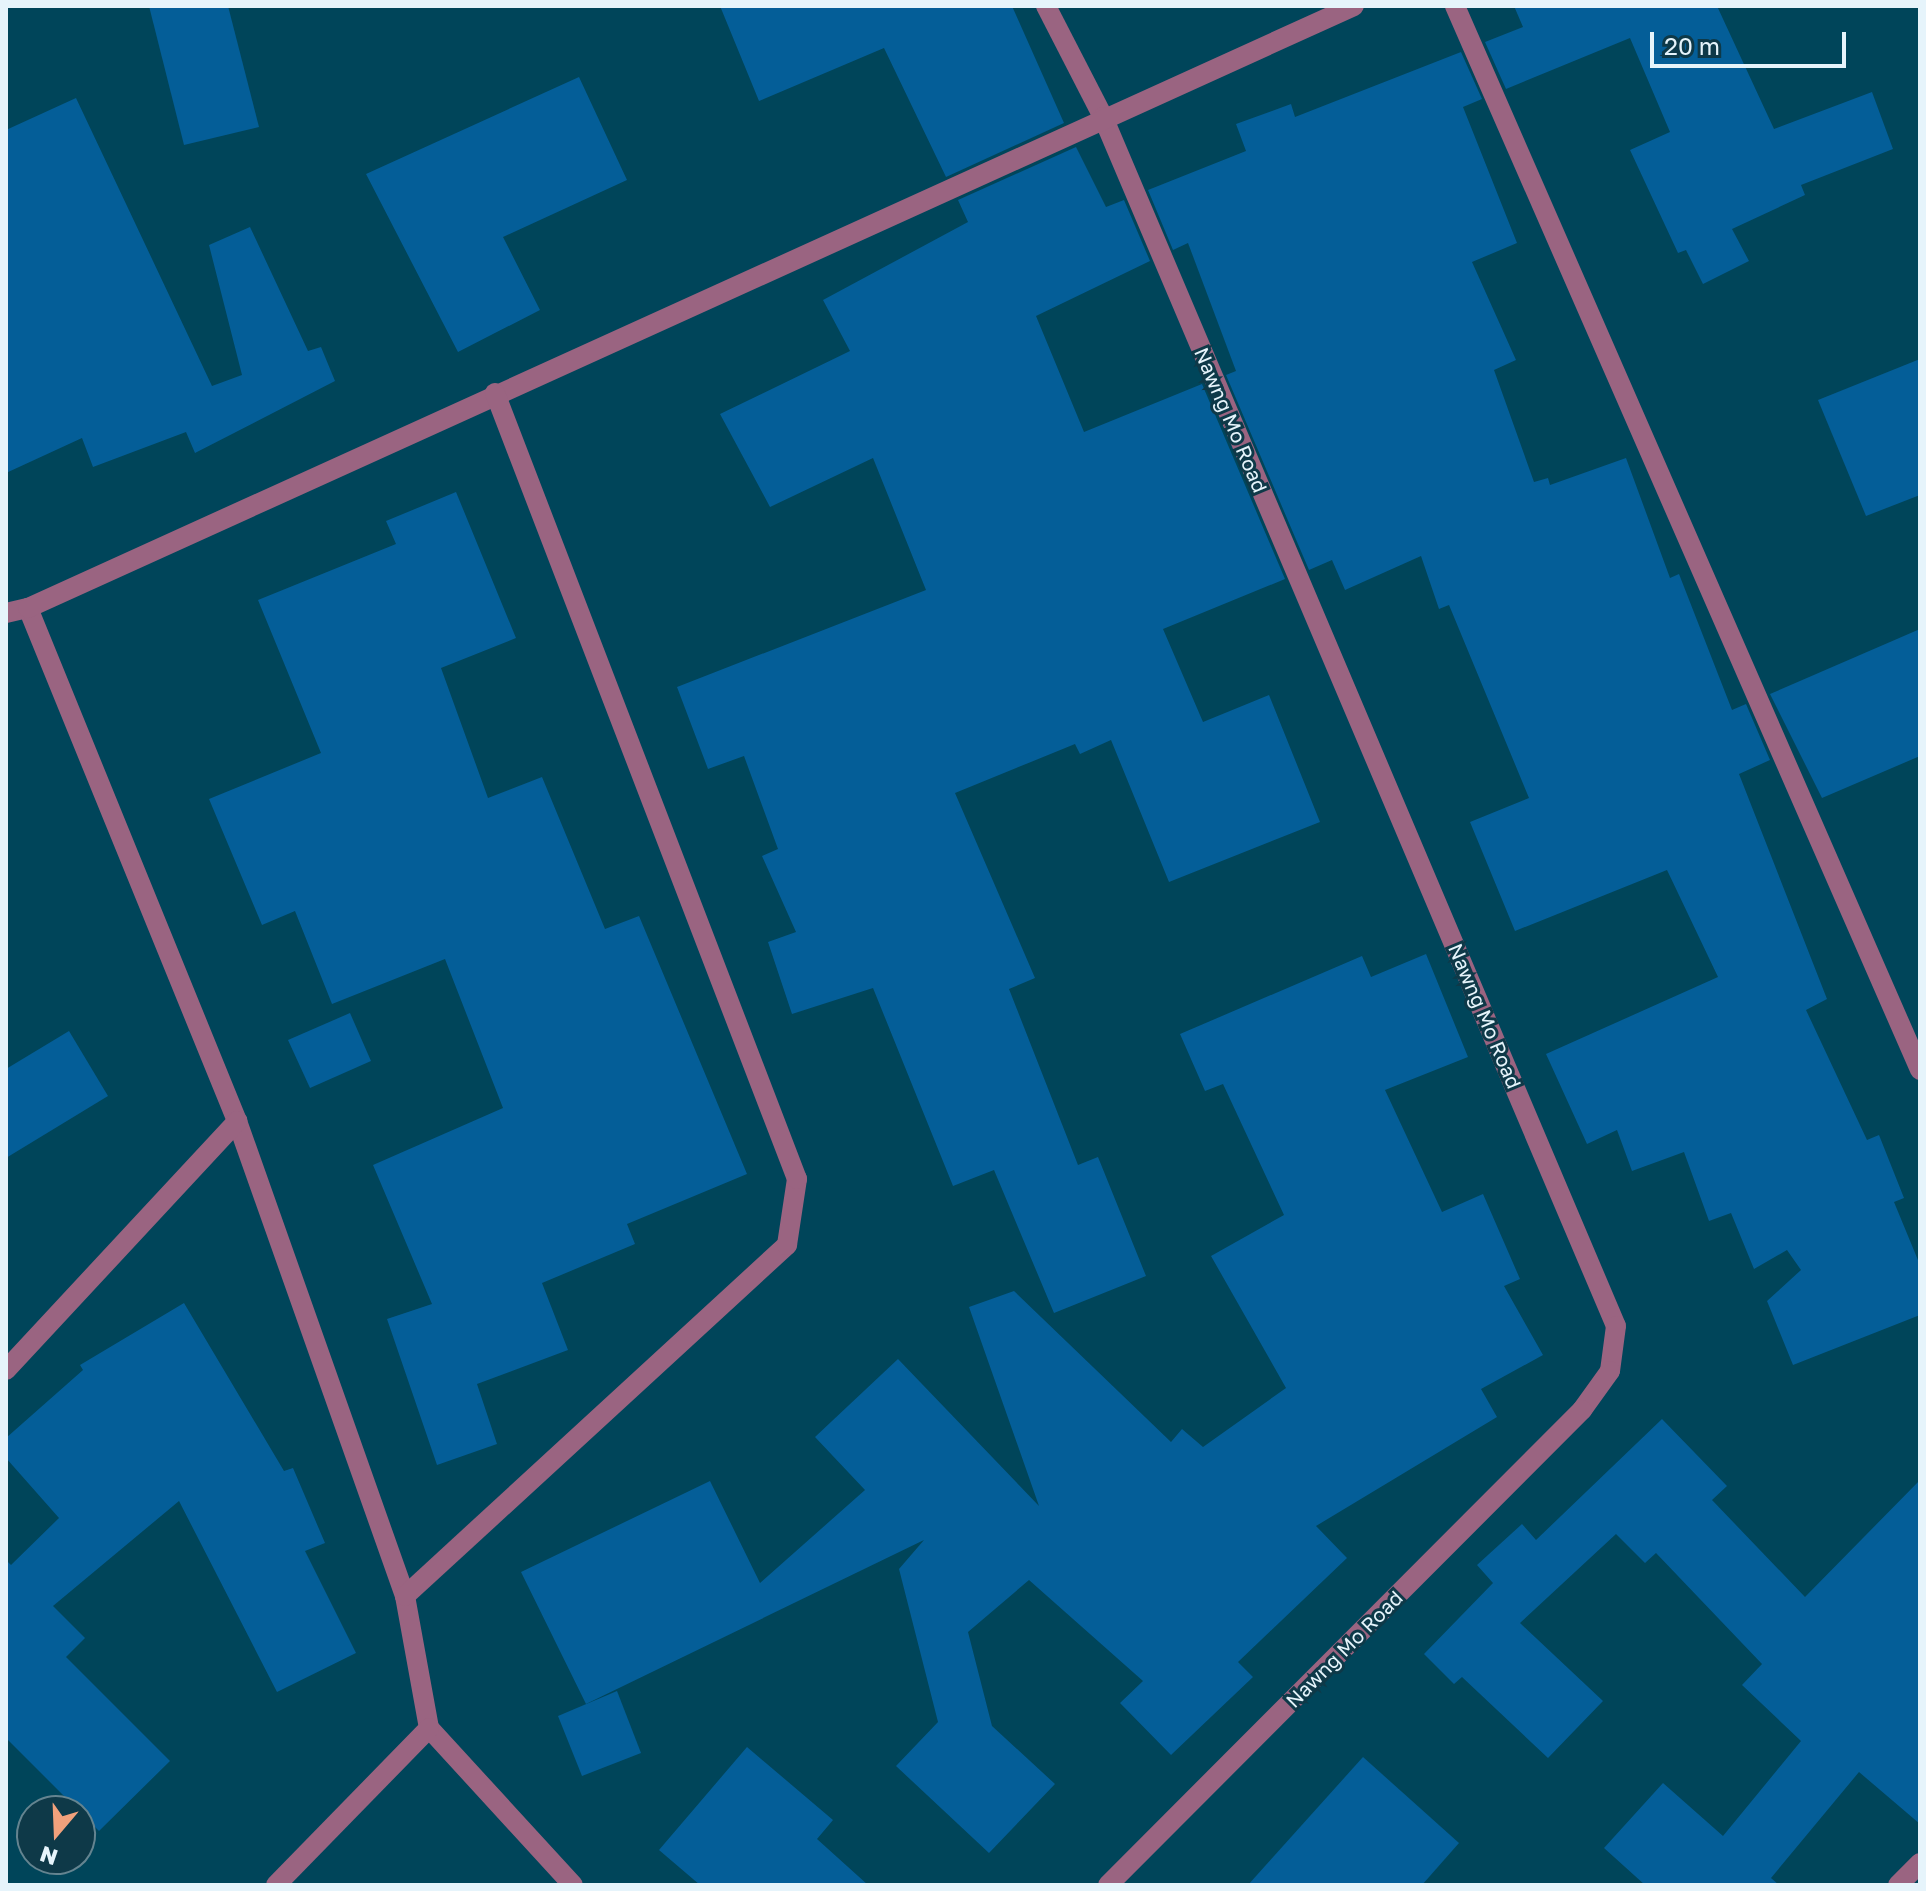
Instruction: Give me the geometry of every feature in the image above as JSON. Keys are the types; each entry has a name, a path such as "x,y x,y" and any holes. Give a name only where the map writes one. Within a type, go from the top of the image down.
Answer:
{"street":[{"name":"Nawng Mo Road","path":"1046,6 1103,117 1616,1326 1610,1371 1582,1410 1108,1885"},
{"path":"6,613 28,608 495,393 1354,6"},
{"path":"1455,6 1920,1070"},
{"path":"405,1596 787,1245 797,1179 495,393"},
{"path":"28,608 237,1121 405,1596 429,1728 573,1885"},
{"path":"6,1370 237,1121"},
{"path":"276,1885 429,1728"},
{"path":"1898,1885 1920,1863"}],"building":[{"path":"149,6 228,6 259,127 184,145"},
{"path":"720,6 1012,6 1064,123 946,177 884,48 759,101"},
{"path":"1514,6 1717,6 1774,129 1872,92 1893,149 1801,185 1805,195 1732,229 1749,261 1703,284 1686,250 1678,253 1630,150 1670,132 1630,38 1506,89 1485,42 1523,27"},
{"path":"1461,52 1482,99 1463,107 1517,243 1472,262 1516,360 1494,370 1534,482 1548,478 1550,485 1626,458 1670,578 1679,574 1732,710 1746,704 1770,760 1739,774 1827,999 1806,1010 1867,1140 1879,1135 1904,1198 1894,1202 1920,1265 1920,1315 1793,1365 1767,1301 1801,1270 1787,1250 1754,1269 1731,1213 1709,1221 1684,1152 1632,1171 1617,1130 1587,1144 1546,1054 1718,977 1667,870 1515,931 1470,822 1529,798 1449,605 1439,609 1421,556 1345,590 1332,560 1309,570 1226,375 1236,371 1188,243 1173,250 1148,190 1246,151 1236,124 1291,104 1295,117"},
{"path":"579,77 627,180 503,237 540,310 458,352 366,174"},
{"path":"76,98 212,386 242,375 209,245 250,227 308,351 321,347 335,381 195,453 186,432 93,467 82,438 6,473 6,130"},
{"path":"1076,147 1106,207 1124,200 1150,261 1036,316 1084,432 1202,384 1285,579 1163,629 1203,722 1269,695 1320,822 1169,882 1111,740 1080,754 1075,744 955,793 1035,978 1009,989 1078,1165 1098,1157 1146,1276 1054,1313 994,1170 953,1186 873,988 792,1014 768,942 796,932 762,856 778,849 744,756 708,769 677,687 926,590 873,458 770,507 720,414 850,351 823,300 968,222 958,200"},
{"path":"1920,359 1920,495 1866,516 1818,400"},
{"path":"456,492 516,638 441,668 488,798 542,777 605,929 639,916 747,1174 627,1224 635,1244 542,1283 568,1350 477,1384 497,1444 437,1465 387,1319 432,1304 373,1165 503,1108 445,959 332,1004 295,911 262,925 209,799 321,753 258,600 396,544 386,521"},
{"path":"1920,629 1920,756 1822,798 1770,694"},
{"path":"1426,954 1468,1057 1385,1090 1442,1212 1483,1194 1520,1279 1504,1286 1543,1355 1481,1389 1497,1417 1316,1526 1347,1558 1238,1662 1253,1677 1171,1755 1120,1703 1143,1681 1029,1580 968,1632 992,1726 1055,1784 989,1853 896,1766 938,1722 899,1569 924,1540 586,1704 521,1572 710,1481 760,1583 865,1490 815,1437 898,1359 1039,1506 969,1307 1014,1291 1171,1442 1182,1429 1203,1447 1286,1388 1211,1256 1284,1215 1223,1084 1205,1091 1180,1034 1362,956 1371,977"},
{"path":"350,1013 371,1061 310,1088 288,1040"},
{"path":"69,1031 108,1096 6,1158 6,1069"},
{"path":"184,1303 284,1471 293,1468 325,1543 305,1551 356,1653 277,1692 179,1501 53,1606 85,1638 66,1657 170,1761 99,1831 96,1828 96,1795 63,1795 6,1738 6,1560 11,1565 59,1518 6,1458 6,1438 83,1370 80,1365"},
{"path":"1662,1419 1727,1486 1712,1500 1805,1597 1920,1480 1920,1824 1859,1772 1771,1878 1779,1885 1645,1885 1604,1848 1663,1783 1723,1836 1801,1741 1742,1685 1762,1664 1656,1553 1645,1563 1616,1534 1520,1623 1603,1701 1548,1758 1462,1677 1454,1684 1424,1654 1493,1583 1477,1565 1522,1524 1536,1540"},
{"path":"617,1691 641,1753 582,1776 558,1716"},
{"path":"747,1747 833,1820 817,1839 868,1885 700,1885 659,1850"},
{"path":"1363,1757 1459,1843 1422,1885 1248,1885"}]}
